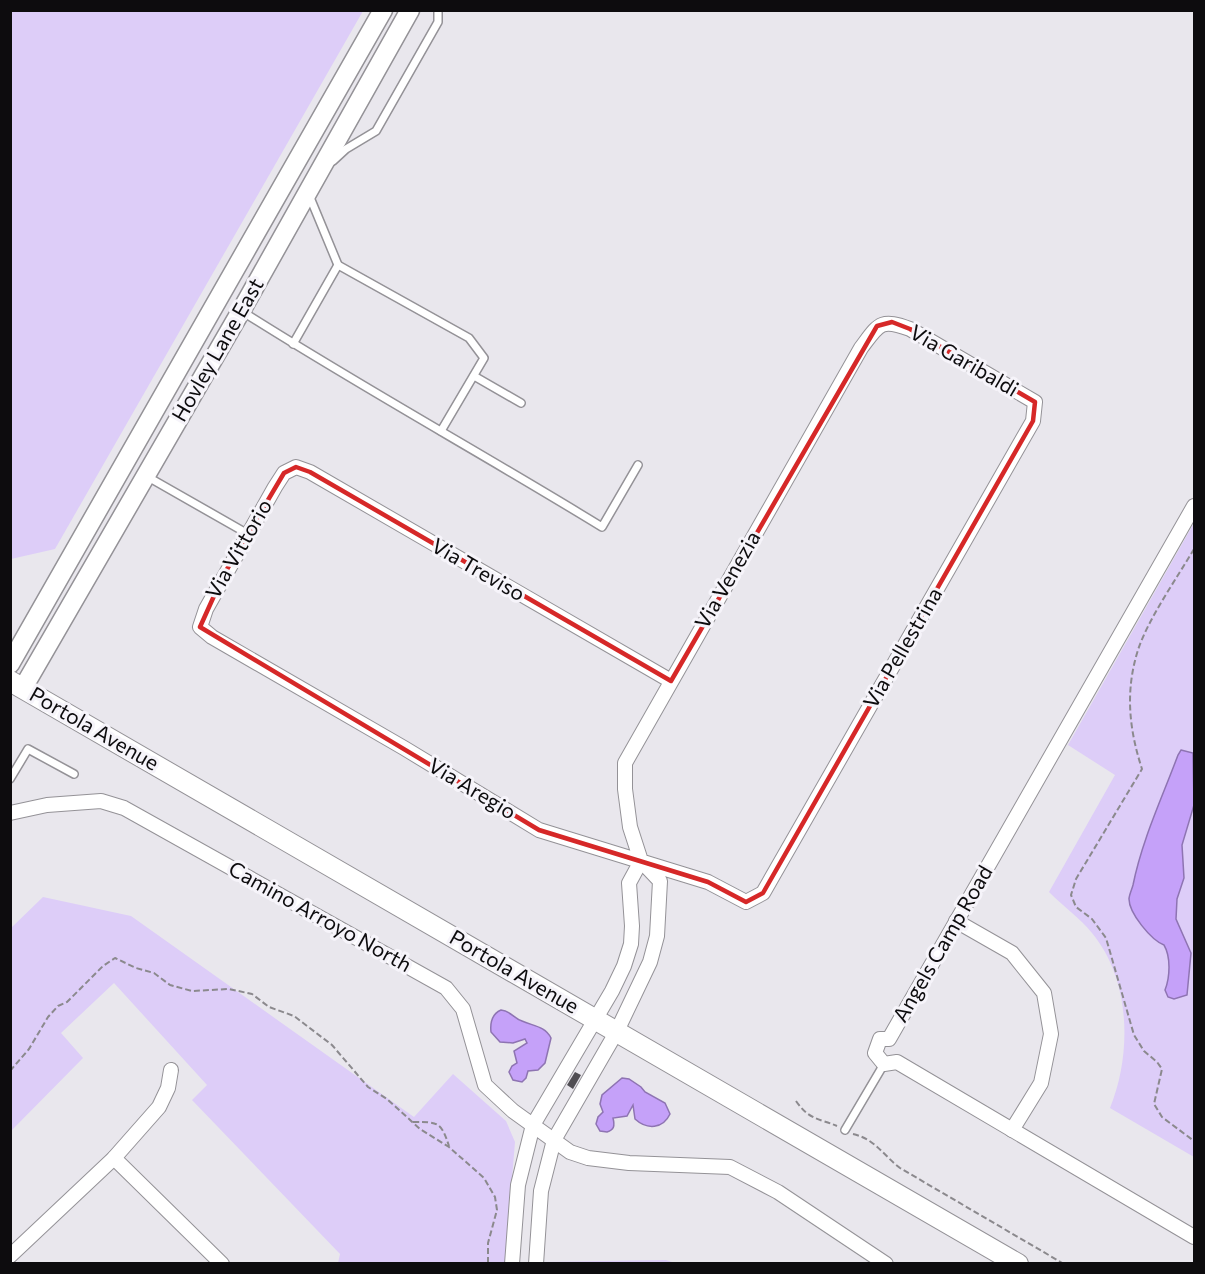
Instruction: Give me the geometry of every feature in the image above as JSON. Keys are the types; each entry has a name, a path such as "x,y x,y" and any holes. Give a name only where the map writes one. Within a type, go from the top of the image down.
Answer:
{"main road":[{"name":"Portola Avenue","path":"17,684 1018,1263"}],"street":[{"name":"Hovley Lane East","path":"10,664 383,10"},
{"name":"Hovley Lane East","path":"17,684 145,476 241,311 410,10"},
{"path":"241,311 233,304 231,295 277,196"},
{"name":"Via Garibaldi","path":"892,322 910,328 1035,402"},
{"name":"Via Venezia","path":"536,1263 541,1191 554,1140 632,1003 650,962 657,936 660,881 640,861 630,827 625,789 625,764 861,348 877,326 892,322"},
{"name":"Via Pellestrina","path":"763,892 1034,421 1035,402"},
{"name":"Via Treviso","path":"284,473 296,466 309,472 671,681"},
{"name":"Via Vittorio","path":"200,627 206,609 284,473"},
{"name":"Angels Camp Road","path":"884,1064 875,1053 880,1039 889,1039 1194,506"},
{"name":"Via Aregio","path":"200,627 212,637 404,748 539,830 708,882 746,902 763,892"},
{"name":"Camino Arroyo North","path":"10,813 47,806 100,801 124,808 446,988 463,1009 485,1084 513,1111 570,1152 588,1158 629,1163 729,1167 778,1192 886,1263"},
{"path":"512,1263 518,1185 532,1125 612,991 624,966 631,944 629,883 640,861"},
{"path":"956,921 1012,953 1044,993 1051,1034 1041,1083 1012,1130"},
{"path":"884,1064 897,1062 1194,1237"},
{"path":"10,1256 114,1158 159,1107 168,1088 171,1070"},
{"path":"114,1158 222,1263"}],"lane":[{"path":"318,175 346,149 376,131 438,22 438,10"},
{"path":"308,192 338,265 469,338 484,358 441,431"},
{"path":"293,344 338,265"},
{"path":"241,311 602,527 638,465"},
{"path":"474,376 521,403"},
{"path":"145,476 248,534"},
{"path":"10,779 28,749 74,774"},
{"path":"845,1130 884,1064"}],"path":[{"path":"1194,549 1138,650 1129,708 1132,736 1142,769 1076,879 1071,895 1076,907 1092,919 1106,938 1134,1035 1144,1051 1157,1062 1161,1069 1154,1104 1162,1118 1194,1141"},
{"path":"10,1071 29,1049 48,1017 58,1006 67,1002 103,966 115,958 154,973 170,985 192,991 229,989 252,994 269,1007 294,1016 332,1045 368,1087 449,1147 484,1178 495,1197 497,1210 488,1243 488,1263"},
{"path":"796,1101 804,1113 870,1139 883,1155 900,1168 1064,1263"},
{"path":"413,1122 434,1122 443,1128 449,1147"}],"highlighted area":[{"path":"892,322 910,329 1035,402 1033,421 763,893 746,902 708,882 539,830 200,627 223,576 284,473 296,467 310,472 671,681 877,326"}],"shaded area":[{"path":"10,11 363,11 55,549 11,559"},
{"path":"1194,523 1194,1157 1110,1108 1122,1064 1124,1018 1121,995 1105,952 1092,933 1049,892 1115,775 1068,745"},
{"path":"1181,750 1193,753 1194,805 1182,845 1184,878 1177,899 1176,919 1191,953 1187,995 1174,999 1168,997 1165,990 1169,967 1164,945 1153,938 1142,925 1129,899 1147,835"},
{"path":"43,897 131,916 414,1117 453,1074 506,1121 515,1142 505,1263 338,1263 340,1254 192,1100 207,1085 114,983 61,1033 83,1058 11,1131 11,928"},
{"path":"501,1010 542,1029 551,1038 545,1063 538,1070 528,1071 522,1082 513,1080 509,1072 517,1063 514,1051 527,1043 525,1039 513,1043 500,1042 491,1032 492,1019"},
{"path":"622,1078 629,1079 645,1092 665,1103 670,1114 663,1123 650,1126 640,1123 635,1119 633,1105 627,1116 613,1118 613,1129 607,1132 600,1131 596,1124 603,1112 600,1104 602,1095"},
{"path":"666,1260 675,1263 541,1264 541,1262"}],"building":[{"path":"575,1072 581,1075 573,1089 567,1085"}]}
